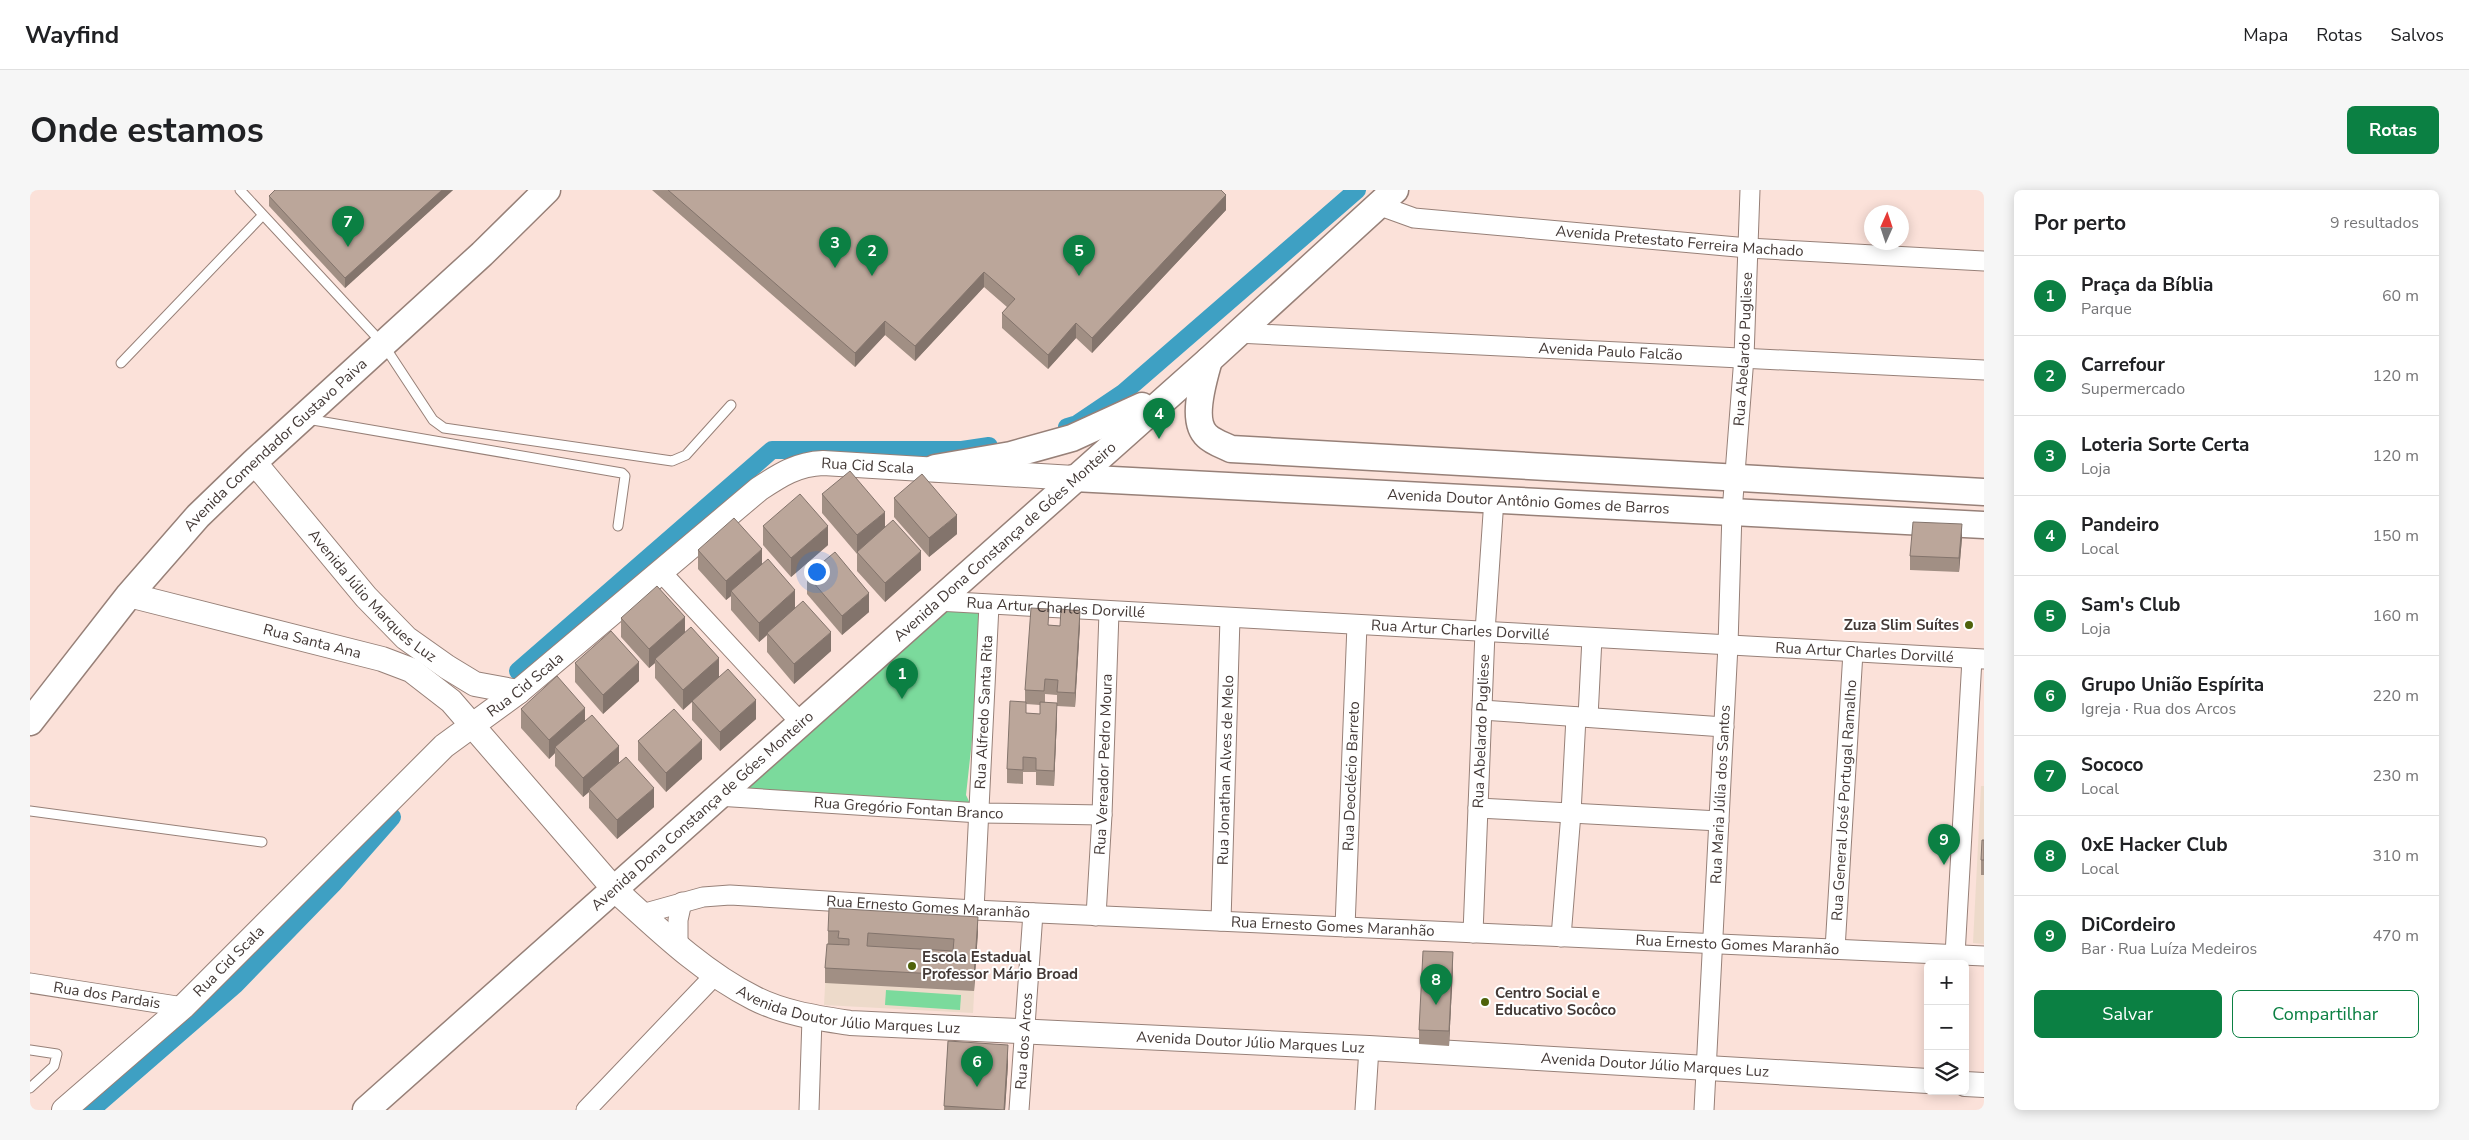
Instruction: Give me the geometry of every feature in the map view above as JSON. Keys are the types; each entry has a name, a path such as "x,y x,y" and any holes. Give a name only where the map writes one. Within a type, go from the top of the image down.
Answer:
{"main road":[{"name":"Avenida Comendador Gustavo Paiva","path":"30,722 129,595 198,516 254,462 482,254 547,190"},
{"name":"Avenida Dona Constança de Góes Monteiro","path":"366,1110 1208,360 1386,198"},
{"path":"1208,360 1199,410 1202,427 1206,435 1218,443 1231,448 1249,451 1984,492"},
{"path":"935,468 1011,455 1072,438 1170,393"},
{"path":"1248,485 1249,451"},
{"name":"Avenida Doutor Antônio Gomes de Barros","path":"1074,478 1248,485 1984,526"}],"street":[{"name":"Rua Abelardo Pugliese","path":"1735,478 1744,357 1750,190"},
{"name":"Avenida Pretestato Ferreira Machado","path":"1386,198 1414,218 1748,248 1984,261"},
{"name":"Avenida Paulo Falcão","path":"1237,333 1984,370"},
{"name":"Avenida Júlio Marques Luz","path":"254,462 366,597 406,638 447,668 475,684 518,692"},
{"name":"Rua Cid Scala","path":"64,1110 182,1007 444,746 474,726 518,692 760,490 798,466 823,463 935,468 1074,478"},
{"name":"Rua Maria Júlia dos Santos","path":"1704,1110 1708,1067 1712,944 1735,478"},
{"name":"Rua Abelardo Pugliese","path":"1473,933 1485,632 1494,499"},
{"path":"662,572 800,722"},
{"name":"Rua Santa Ana","path":"129,595 382,659 410,670 437,688 474,726"},
{"name":"Rua Artur Charles Dorvillé","path":"937,602 1978,659"},
{"name":"Rua Alfredo Santa Rita","path":"974,910 989,605"},
{"name":"Rua Vereador Pedro Moura","path":"1096,916 1102,815 1109,612"},
{"name":"Rua Jonathan Alves de Melo","path":"1220,921 1230,618"},
{"name":"Rua Deoclécio Barreto","path":"1345,927 1357,625"},
{"path":"1561,937 1571,814 1592,638"},
{"name":"Rua General José Portugal Ramalho","path":"1835,950 1853,652"},
{"path":"1955,955 1975,768 1978,659"},
{"path":"1482,710 1724,727"},
{"path":"474,726 614,888"},
{"name":"Rua Gregório Fontan Branco","path":"717,796 980,813 1102,815"},
{"path":"1478,808 1719,822"},
{"name":"Avenida Doutor Júlio Marques Luz","path":"614,888 715,975 756,999 812,1018 850,1023 1369,1048 1924,1081"},
{"name":"Rua Ernesto Gomes Maranhão","path":"642,914 682,902 730,895 1033,913 1984,956"},
{"path":"678,944 678,920 682,902"},
{"name":"Rua dos Arcos","path":"1019,1110 1033,913"},
{"path":"586,1110 715,975"},
{"name":"Rua dos Pardais","path":"30,983 182,1007"},
{"path":"808,1110 812,1018"},
{"path":"1365,1110 1369,1048"},
{"path":"1969,1084 1984,1085"}],"lane":[{"path":"240,190 262,216 384,344 433,420 444,428 672,461 686,455 731,405"},
{"path":"121,363 262,216"},
{"path":"302,418 622,473 625,476 618,526"},
{"path":"30,810 262,842"},
{"path":"30,1050 57,1054 57,1060 30,1088"}],"shaded area":[{"path":"1981,786 1984,786 1984,944 1973,943"},
{"path":"829,916 978,925 973,1013 824,1005"}],"green space":[{"path":"954,586 987,603 966,795 974,812 717,796"},
{"path":"886,990 961,995 960,1010 885,1005"}],"building":[{"path":"275,190 442,190 345,278 269,196"},
{"path":"668,190 1221,190 1226,195 1092,338 1076,323 1048,355 1002,313 1015,299 984,272 915,346 885,321 855,353"},
{"path":"850,471 885,512 857,535 822,494"},
{"path":"922,474 957,515 929,538 894,498"},
{"path":"800,494 828,526 791,558 763,526"},
{"path":"734,518 762,549 726,581 698,550"},
{"path":"893,520 921,551 885,583 857,552"},
{"path":"1913,522 1962,524 1959,558 1910,556"},
{"path":"835,552 869,593 842,616 807,575"},
{"path":"768,559 795,590 759,623 731,591"},
{"path":"657,586 685,617 649,649 621,618"},
{"path":"803,601 831,632 794,664 767,633"},
{"path":"1031,608 1049,609 1048,625 1060,626 1061,609 1080,611 1075,693 1057,692 1058,680 1045,679 1044,691 1025,690"},
{"path":"691,627 719,658 683,690 655,659"},
{"path":"611,631 639,662 603,695 575,663"},
{"path":"728,669 756,700 720,732 692,701"},
{"path":"557,676 585,708 549,740 521,709"},
{"path":"1010,701 1026,702 1026,713 1040,714 1040,702 1057,703 1054,771 1036,770 1036,758 1023,757 1023,770 1007,769"},
{"path":"674,709 702,740 666,773 638,741"},
{"path":"592,715 619,746 583,778 555,747"},
{"path":"626,757 654,788 617,820 589,789"},
{"path":"1982,840 1984,840 1984,860 1981,860"},
{"path":"829,908 978,917 974,976 825,968 827,944 849,945 849,939 838,938 839,931 828,931","holes":["868,933 954,939 953,951 867,946"]},
{"path":"1423,951 1453,952 1449,1031 1419,1030"},
{"path":"948,1041 1008,1045 1004,1110 944,1106"}],"waterway":[{"path":"1067,427 1077,424 1123,393 1357,190"},
{"path":"518,671 772,450 962,450 989,446"},
{"path":"91,1110 235,985 333,884 392,817"}],"place":[{"name":"Sococo","path":"348,247"},
{"name":"Loteria Sorte Certa","path":"835,268"},
{"name":"Carrefour","path":"872,276"},
{"name":"Sam's Club","path":"1079,276"},
{"name":"Pandeiro","path":"1159,439"},
{"name":"Zuza Slim Suítes","path":"1969,625"},
{"name":"Praça da Bíblia","path":"902,699"},
{"name":"DiCordeiro","path":"1944,865"},
{"name":"Escola Estadual Professor Mário Broad","path":"912,966"},
{"name":"Centro Social e Educativo Socôco","path":"1485,1002"},
{"name":"0xE Hacker Club","path":"1436,1005"},
{"name":"Grupo União Espírita","path":"977,1087"}]}
